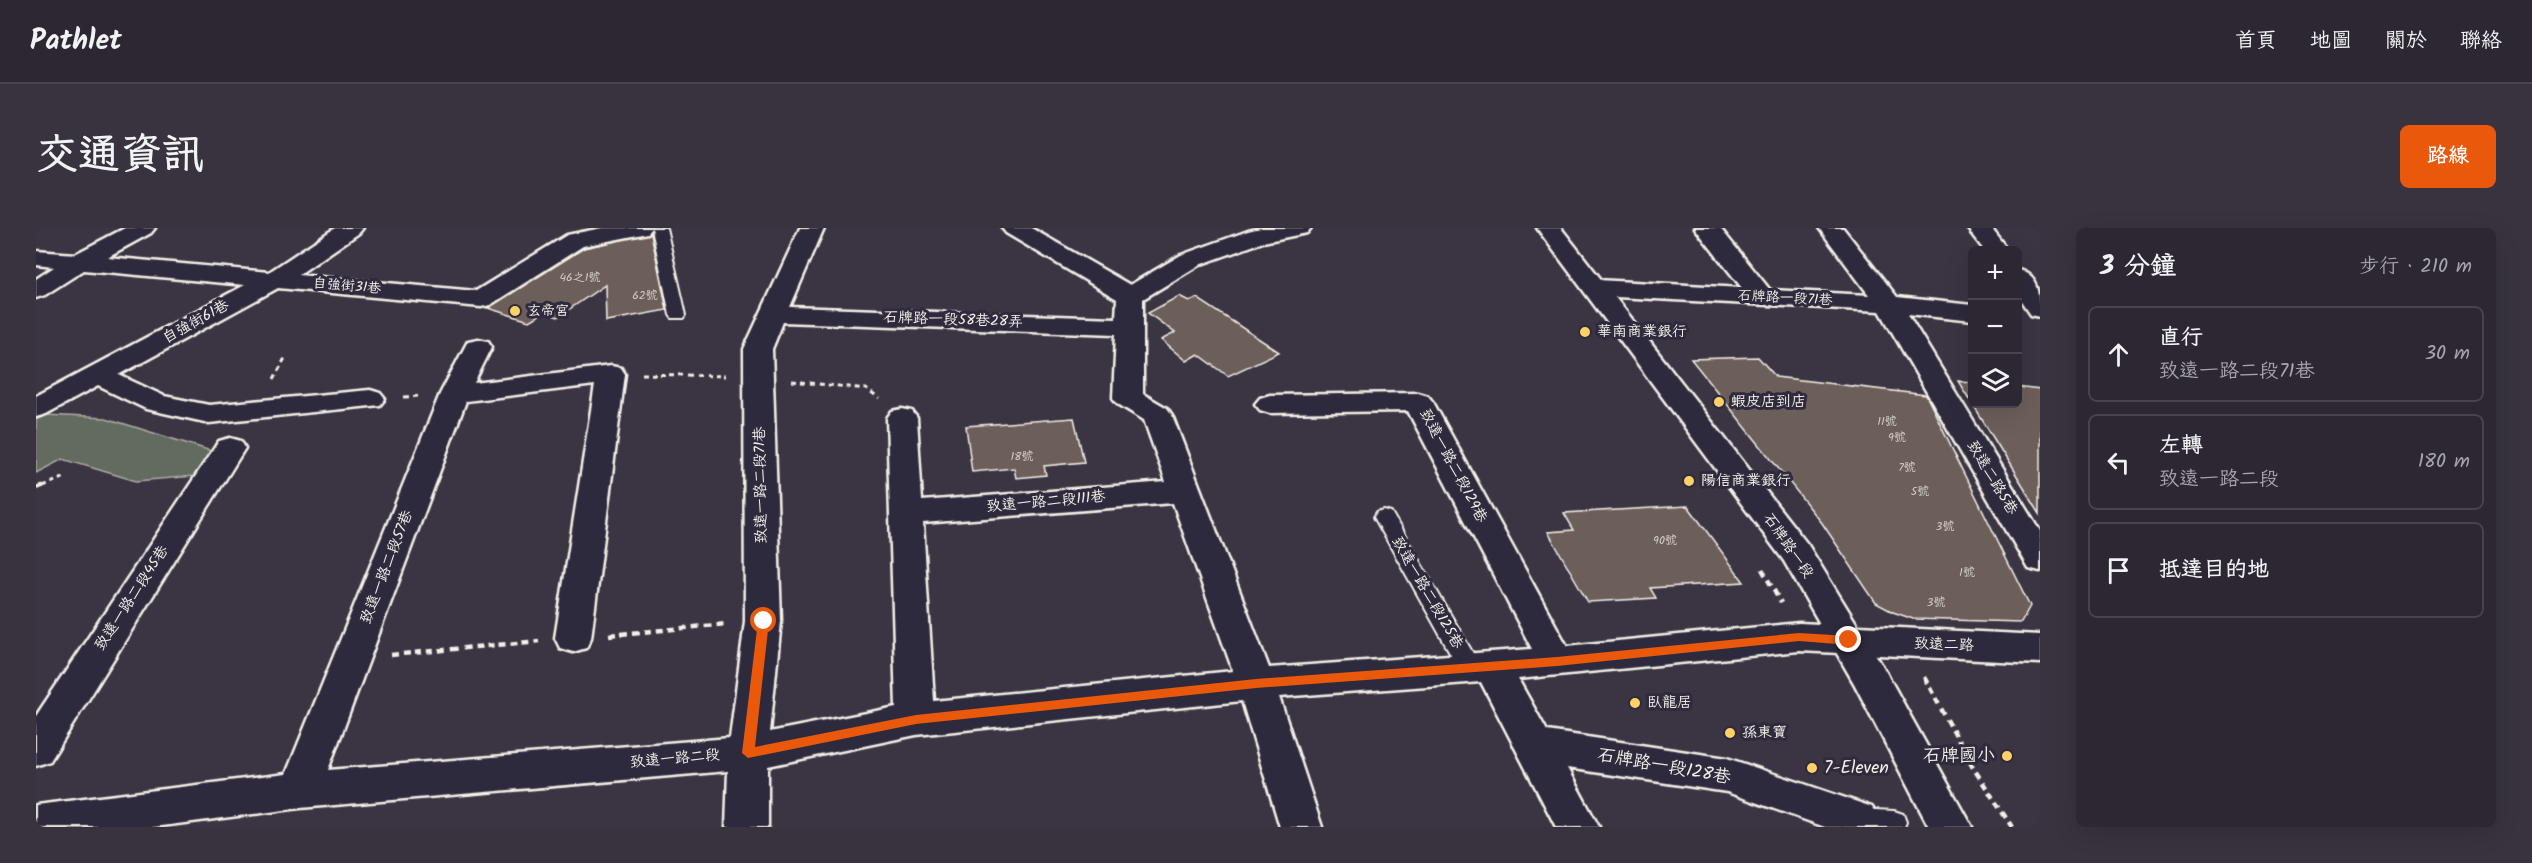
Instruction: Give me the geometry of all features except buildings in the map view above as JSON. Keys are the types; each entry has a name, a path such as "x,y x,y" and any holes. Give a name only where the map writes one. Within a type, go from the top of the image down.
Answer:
{"street":[{"path":"36,290 79,262 143,228"},
{"name":"自強街61巷","path":"36,408 275,279 351,228"},
{"name":"自強街31巷","path":"36,258 481,299 576,240 640,228"},
{"name":"致遠一路二段71巷","path":"747,827 748,753 764,621 758,349 812,228"},
{"path":"1014,228 1131,312"},
{"path":"1299,228 1254,232 1190,260 1131,312 1128,398 1157,415 1256,684 1301,827"},
{"name":"石牌路一段","path":"1549,228 1597,288 1796,553 1849,640 1951,827"},
{"path":"1707,228 1762,297"},
{"name":"致遠二路5巷","path":"1831,228 1889,304 2040,558"},
{"path":"1979,228 1993,246"},
{"path":"2022,283 2040,308"},
{"name":"石牌路一段71巷","path":"1597,288 1889,304 1968,313"},
{"name":"石牌路一段58巷28弄","path":"774,314 1131,312"},
{"path":"2022,318 2040,320"},
{"name":"致遠一路二段57巷","path":"300,790 454,394 478,347"},
{"path":"454,394 611,374 573,638"},
{"path":"99,376 156,403 209,414 370,399"},
{"name":"致遠一路二段129巷","path":"1270,404 1418,402 1557,662"},
{"path":"902,418 916,719"},
{"name":"致遠一路二段45巷","path":"36,749 230,448"},
{"name":"致遠一路二段111巷","path":"906,513 1185,491"},
{"name":"致遠一路二段","path":"36,824 216,813 300,790 748,753 916,719 1256,684 1557,662 1799,637 1849,640"},
{"name":"致遠二路","path":"1849,640 2040,649"},
{"path":"1481,667 1535,746 1578,827"},
{"name":"石牌路一段128巷","path":"1535,746 1727,775 1876,821"}],"lane":[{"path":"659,228 678,315"},
{"name":"致遠一路二段125巷","path":"1384,518 1481,667"}],"path":[{"path":"370,399 454,394"},
{"path":"36,488 66,477"},
{"path":"1924,677 1972,766 2012,827"}],"shaded area":[{"path":"45,415 106,418 211,451 195,476 136,481 63,459 36,473 36,420"}],"place":[{"name":"玄帝宮","path":"515,311"},
{"name":"華南商業銀行","path":"1585,332"},
{"name":"蝦皮店到店","path":"1719,402"},
{"name":"陽信商業銀行","path":"1689,481"},
{"name":"臥龍居","path":"1635,703"},
{"name":"孫東寶","path":"1730,733"},
{"name":"石牌國小","path":"2007,756"},
{"name":"7-Eleven","path":"1812,768"}],"route":[{"path":"764,621 748,753 916,719 1256,684 1557,662 1799,637 1849,640"}]}
